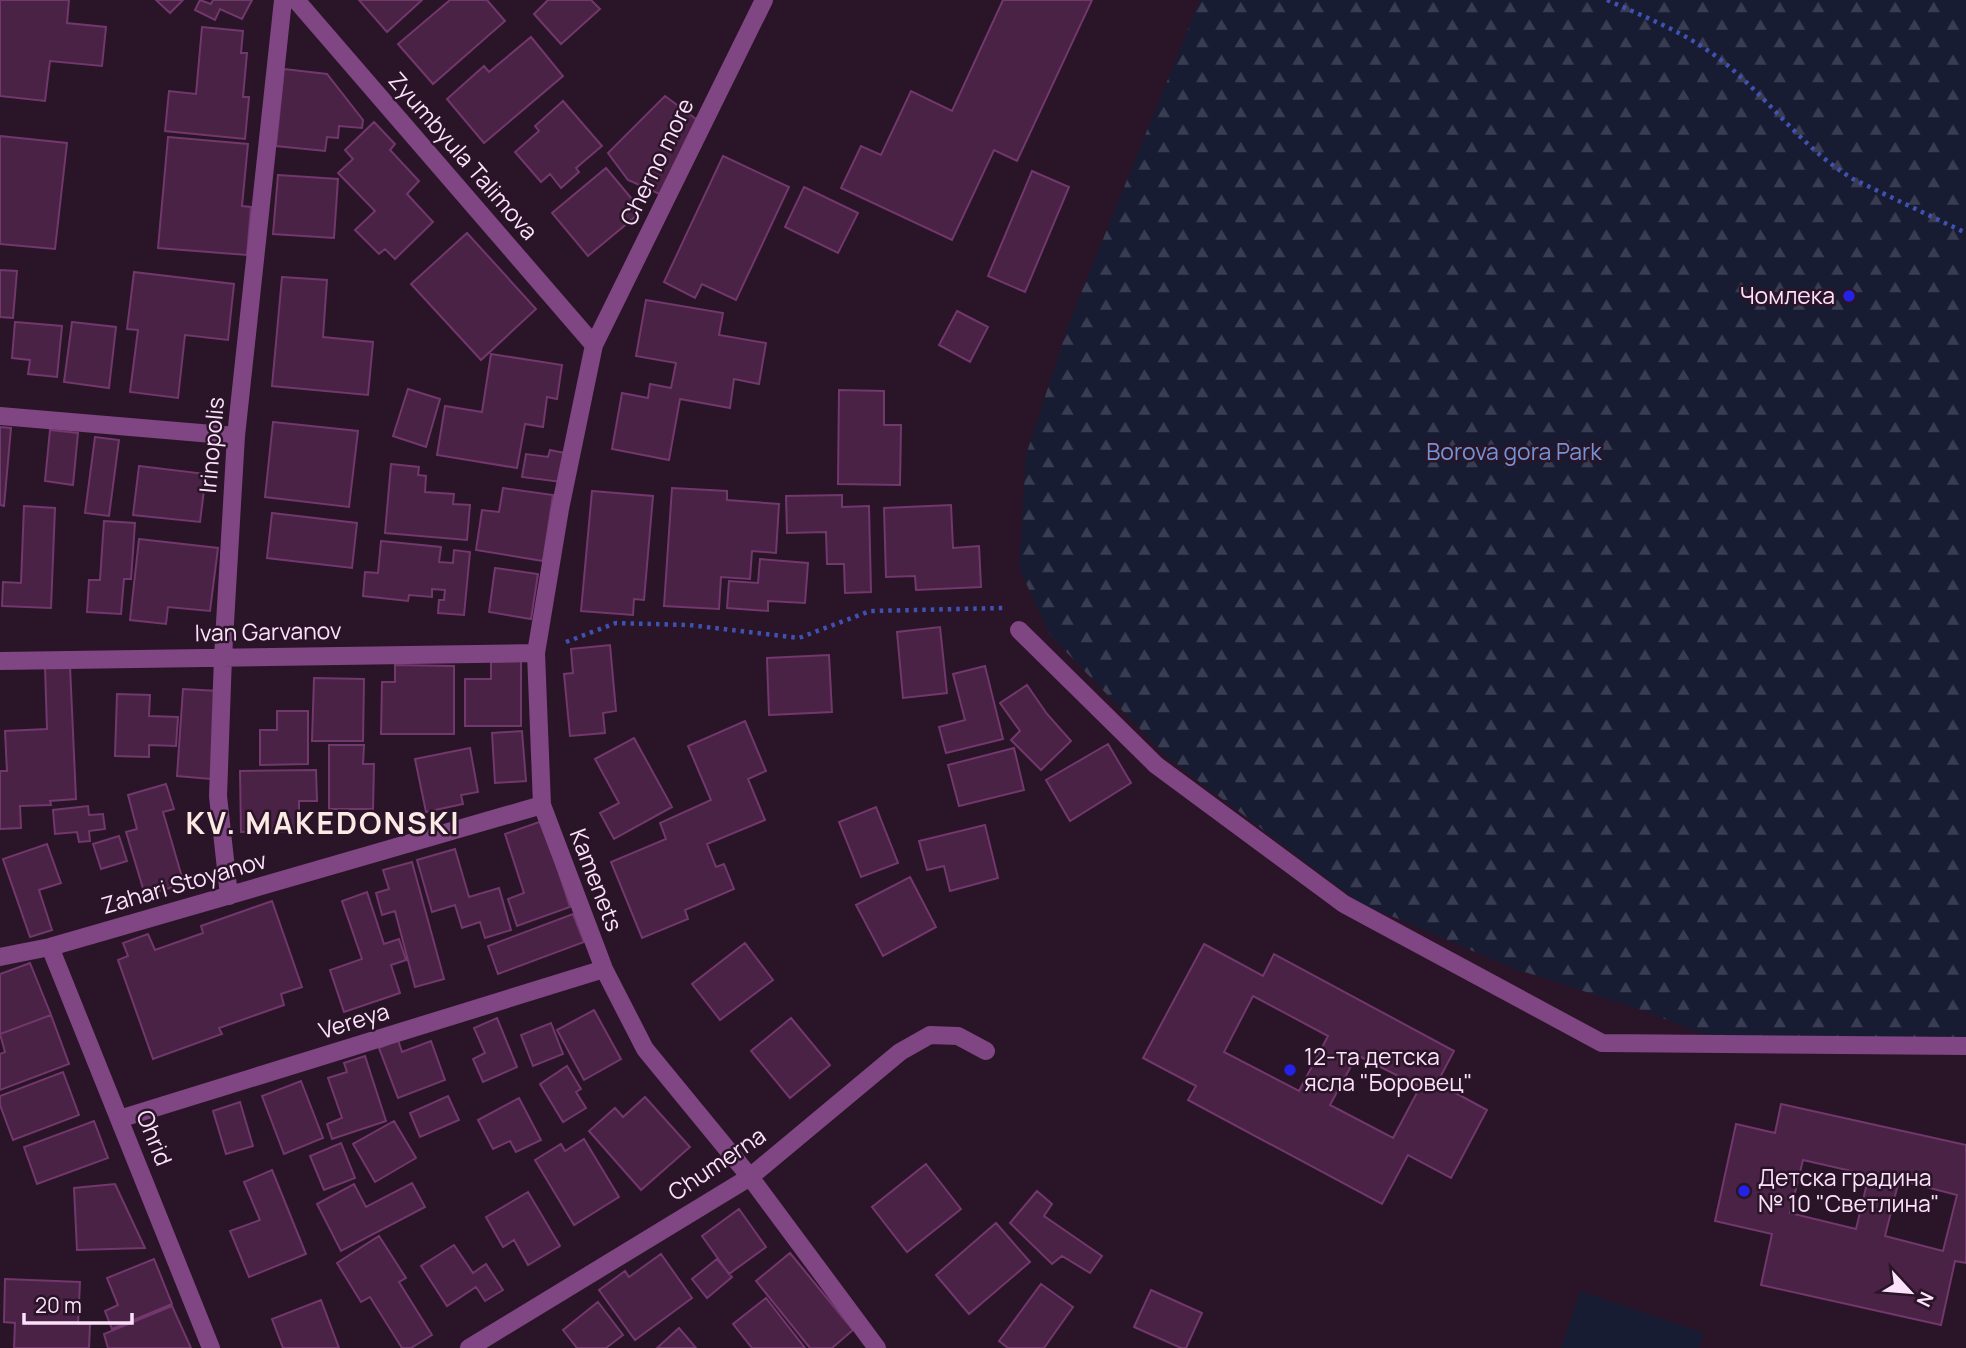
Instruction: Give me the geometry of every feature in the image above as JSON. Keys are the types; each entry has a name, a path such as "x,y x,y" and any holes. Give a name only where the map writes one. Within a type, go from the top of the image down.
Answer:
{"street":[{"name":"Irinopolis","path":"229,896 218,796 236,436 283,0"},
{"name":"Zyumbyula Talimova","path":"296,0 594,345"},
{"name":"Cherno more","path":"594,345 764,0"},
{"name":"Kamenets","path":"594,345 560,509 536,653 542,805 604,969 645,1049 750,1177 877,1348"},
{"path":"0,416 236,436"},
{"path":"1019,630 1156,765 1344,904 1602,1043 1966,1046"},
{"name":"Ivan Garvanov","path":"0,661 536,653"},
{"name":"Zahari Stoyanov","path":"0,957 50,947 542,805"},
{"name":"Ohrid","path":"50,947 211,1348"},
{"name":"Vereya","path":"119,1119 604,969"},
{"name":"Chumerna","path":"469,1348 750,1177 900,1052 930,1035 958,1036 986,1051"}],"path":[{"path":"1607,0 1674,30 1718,58 1815,152 1837,169 1966,233"},
{"path":"536,653 616,623 689,625 799,638 870,611 1007,608 1019,630"}],"green space":[{"name":"Borova gora Park","path":"1200,0 1966,0 1966,1039 1714,1038 1639,1009 1512,968 1359,902 1168,758 1050,635 1019,568 1026,455 1069,323"},
{"path":"1580,1291 1704,1333 1699,1348 1561,1348"}],"building":[{"path":"0,0 69,0 67,23 106,27 102,66 50,61 45,101 0,96"},
{"path":"156,0 183,0 170,13"},
{"path":"200,0 211,4 213,0 252,0 242,19 220,9 215,20 195,10"},
{"path":"359,0 422,0 387,32"},
{"path":"450,0 487,0 505,21 433,84 398,44"},
{"path":"548,0 591,0 600,9 561,44 534,14"},
{"path":"1003,0 1092,0 1017,161 994,150 952,240 841,188 861,146 881,155 911,91 952,111"},
{"path":"202,27 243,31 241,53 247,53 243,97 249,97 245,139 165,131 169,91 196,94"},
{"path":"531,37 563,76 484,143 447,99 484,66 489,72"},
{"path":"284,69 327,74 363,120 362,128 339,126 338,138 327,137 325,151 276,146"},
{"path":"665,96 700,122 664,196 628,180 608,153"},
{"path":"563,101 602,146 576,168 579,172 561,188 550,174 541,182 515,152 539,131 535,126"},
{"path":"374,122 395,144 390,150 419,181 407,194 433,222 395,259 385,249 379,254 355,230 375,211 338,173 353,159 345,150"},
{"path":"0,136 67,143 55,249 0,244"},
{"path":"168,137 248,144 242,206 251,207 247,255 158,248"},
{"path":"723,156 789,187 736,300 702,284 695,298 664,282"},
{"path":"606,168 642,211 588,256 552,213"},
{"path":"1032,171 1069,187 1025,292 988,276"},
{"path":"278,175 338,179 334,238 273,234"},
{"path":"804,187 858,213 838,253 785,227"},
{"path":"467,233 536,309 481,360 411,284"},
{"path":"0,270 17,271 13,318 0,317"},
{"path":"134,272 234,284 228,340 185,335 178,398 130,392 138,330 127,329"},
{"path":"282,277 327,280 323,337 373,342 368,395 272,386"},
{"path":"646,300 723,313 719,335 766,343 759,384 734,379 730,408 680,399 669,460 612,449 622,393 648,398 650,384 671,388 676,363 636,356"},
{"path":"957,311 988,327 970,362 939,345"},
{"path":"15,322 62,326 57,377 28,374 30,360 12,358"},
{"path":"72,322 116,327 109,388 64,382"},
{"path":"491,354 562,365 557,399 547,397 543,427 525,424 517,468 437,455 445,406 482,412"},
{"path":"408,389 440,399 426,447 393,436"},
{"path":"839,390 884,391 884,425 901,425 900,485 838,484"},
{"path":"273,422 358,431 349,507 265,497"},
{"path":"0,427 11,428 4,506 0,505"},
{"path":"50,430 78,433 73,485 45,481"},
{"path":"95,437 119,440 109,516 85,513"},
{"path":"550,450 565,453 561,482 522,477 526,454 548,457"},
{"path":"391,464 419,467 418,475 426,476 425,492 454,494 453,504 470,505 467,540 385,533"},
{"path":"139,466 206,474 200,522 133,515"},
{"path":"503,488 553,495 543,561 476,550 482,510 499,512"},
{"path":"672,488 727,491 727,500 779,504 776,553 752,551 750,579 721,577 719,609 664,606"},
{"path":"592,491 653,496 644,600 634,599 633,615 581,611"},
{"path":"842,495 842,507 869,506 871,592 845,593 844,564 827,564 826,532 787,533 786,496"},
{"path":"951,505 953,548 979,546 981,587 916,590 915,576 886,577 884,508"},
{"path":"24,506 55,508 51,608 2,606 3,582 21,583"},
{"path":"272,513 357,523 352,568 267,558"},
{"path":"104,521 135,523 131,579 124,579 121,614 87,612 89,580 100,580"},
{"path":"139,539 218,548 210,611 168,607 166,624 130,620"},
{"path":"381,541 441,547 439,562 453,563 454,550 470,552 464,615 438,613 439,600 444,600 445,590 432,589 432,597 409,595 408,601 363,596 365,572 378,573"},
{"path":"760,559 808,563 805,603 768,601 768,611 727,608 729,581 758,583"},
{"path":"495,568 538,574 531,619 489,612"},
{"path":"940,627 947,693 903,698 897,632"},
{"path":"610,645 616,711 603,713 605,733 570,736 564,674 573,673 571,649"},
{"path":"829,655 832,712 769,715 767,658"},
{"path":"521,661 521,726 465,726 465,679 491,679 491,662"},
{"path":"395,665 454,666 454,734 381,734 382,682 395,682"},
{"path":"70,666 76,799 50,801 51,805 20,806 21,828 0,829 0,771 7,771 5,731 47,729 45,667"},
{"path":"985,666 1003,739 946,753 939,727 965,720 953,674"},
{"path":"314,678 364,679 363,741 312,741"},
{"path":"1027,685 1047,714 1071,741 1041,770 1011,740 1020,731 1000,703"},
{"path":"183,689 218,691 211,779 177,776"},
{"path":"117,694 150,695 149,716 178,717 176,746 149,745 149,757 115,756"},
{"path":"277,711 308,711 308,764 260,765 260,730 277,730"},
{"path":"745,721 766,771 748,779 765,820 707,844 716,867 724,864 734,889 685,910 688,919 642,938 611,862 666,839 660,823 711,800 688,746"},
{"path":"522,731 526,781 495,783 492,733"},
{"path":"634,738 672,807 614,839 600,813 619,803 595,759"},
{"path":"1108,744 1131,783 1070,821 1046,780"},
{"path":"329,745 364,745 363,764 374,764 373,809 329,809"},
{"path":"470,748 478,792 461,795 463,804 426,812 415,759"},
{"path":"1014,748 1024,790 959,806 948,765"},
{"path":"316,770 317,801 299,801 299,831 241,832 240,771"},
{"path":"166,784 174,809 163,812 184,884 145,895 126,832 137,829 128,795"},
{"path":"88,806 89,815 103,814 105,829 89,831 90,841 79,842 77,832 55,834 53,810"},
{"path":"876,807 898,863 861,877 839,822"},
{"path":"542,821 570,907 517,926 508,899 524,893 505,834"},
{"path":"985,825 998,878 950,891 944,866 927,870 919,841"},
{"path":"119,836 127,861 101,869 93,844"},
{"path":"47,844 61,883 39,890 52,930 30,937 3,859"},
{"path":"455,849 469,897 499,888 511,930 485,938 480,922 462,928 455,905 432,912 417,860"},
{"path":"412,862 444,979 415,987 395,911 382,915 376,893 389,889 383,870"},
{"path":"910,877 936,927 883,956 856,905"},
{"path":"367,892 384,944 399,939 406,960 391,965 400,993 344,1012 330,970 362,959 342,901"},
{"path":"272,901 302,987 281,994 284,1005 219,1028 222,1034 153,1059 118,960 128,956 123,943 148,934 155,950 203,933 201,926"},
{"path":"573,914 584,942 498,974 488,946"},
{"path":"745,943 773,980 720,1020 692,984"},
{"path":"1204,944 1263,976 1274,954 1454,1051 1437,1083 1487,1110 1451,1178 1408,1155 1382,1204 1188,1100 1196,1086 1143,1058","holes":["1253,996 1328,1036 1299,1091 1224,1052","1357,1055 1420,1087 1393,1138 1330,1105"]},
{"path":"30,963 51,1015 0,1034 0,974"},
{"path":"594,1010 621,1059 584,1080 557,1030"},
{"path":"51,1015 69,1064 0,1090 0,1054 5,1052 0,1034"},
{"path":"497,1018 517,1067 483,1082 473,1059 485,1053 474,1028"},
{"path":"791,1018 830,1065 790,1098 751,1051"},
{"path":"551,1023 563,1054 533,1066 521,1035"},
{"path":"398,1040 402,1052 431,1041 445,1080 398,1098 379,1048"},
{"path":"365,1056 386,1121 332,1139 327,1124 342,1118 328,1078 347,1072 344,1063"},
{"path":"567,1066 581,1089 576,1092 586,1108 563,1122 540,1084"},
{"path":"63,1072 79,1115 13,1140 0,1105 0,1096"},
{"path":"301,1081 323,1138 284,1154 262,1096"},
{"path":"448,1096 459,1120 420,1137 410,1113"},
{"path":"645,1097 690,1147 641,1190 589,1131 615,1108 623,1117"},
{"path":"519,1098 541,1140 516,1152 510,1141 493,1149 478,1120"},
{"path":"240,1102 253,1146 226,1154 213,1111"},
{"path":"1781,1104 1966,1145 1966,1263 1955,1261 1941,1325 1761,1285 1772,1234 1715,1221 1736,1124 1775,1133","holes":["1803,1160 1869,1175 1856,1229 1790,1213","1899,1180 1957,1195 1943,1251 1885,1236"]},
{"path":"94,1121 108,1158 37,1184 24,1147"},
{"path":"394,1121 416,1158 375,1182 353,1144"},
{"path":"584,1139 619,1197 574,1225 535,1160 561,1144 565,1151"},
{"path":"341,1143 355,1178 324,1190 310,1156"},
{"path":"926,1164 961,1209 907,1252 872,1207"},
{"path":"272,1170 306,1254 249,1277 230,1231 260,1220 244,1182"},
{"path":"412,1183 425,1207 341,1251 317,1204 354,1184 366,1207"},
{"path":"115,1184 145,1248 77,1250 74,1188"},
{"path":"1037,1191 1052,1204 1044,1216 1102,1256 1090,1273 1062,1256 1052,1264 1010,1223"},
{"path":"528,1192 560,1246 528,1265 514,1240 503,1247 486,1217"},
{"path":"739,1209 766,1247 729,1274 702,1236"},
{"path":"996,1223 1030,1262 969,1314 936,1275"},
{"path":"379,1236 406,1278 399,1282 432,1335 411,1348 402,1348 370,1297 361,1302 337,1263"},
{"path":"454,1245 473,1273 486,1264 503,1290 485,1301 476,1287 447,1306 421,1266"},
{"path":"790,1253 853,1330 832,1348 810,1348 756,1281"},
{"path":"661,1254 692,1298 635,1340 599,1290 625,1271 629,1277"},
{"path":"154,1259 172,1304 112,1329 105,1311 118,1305 107,1278"},
{"path":"717,1259 732,1277 707,1298 692,1279"},
{"path":"5,1279 80,1282 78,1324 90,1324 89,1348 14,1348 15,1323 4,1322"},
{"path":"1041,1284 1073,1307 1044,1348 1008,1348 999,1341"},
{"path":"1151,1290 1202,1313 1186,1348 1134,1327"},
{"path":"766,1298 805,1348 752,1348 733,1324"},
{"path":"321,1300 339,1348 283,1348 272,1319"},
{"path":"598,1302 623,1335 606,1348 577,1348 563,1330"},
{"path":"172,1306 191,1348 108,1348 104,1334"},
{"path":"679,1328 696,1348 657,1348"}],"place":[{"name":"Чомлека","path":"1849,296"},
{"name":"12-та детска ясла \"Боровец\"","path":"1290,1070"},
{"name":"Детска градина № 10 \"Светлина\"","path":"1744,1191"}],"district":[{"name":"KV. MAKEDONSKI","path":"323,824"}]}
